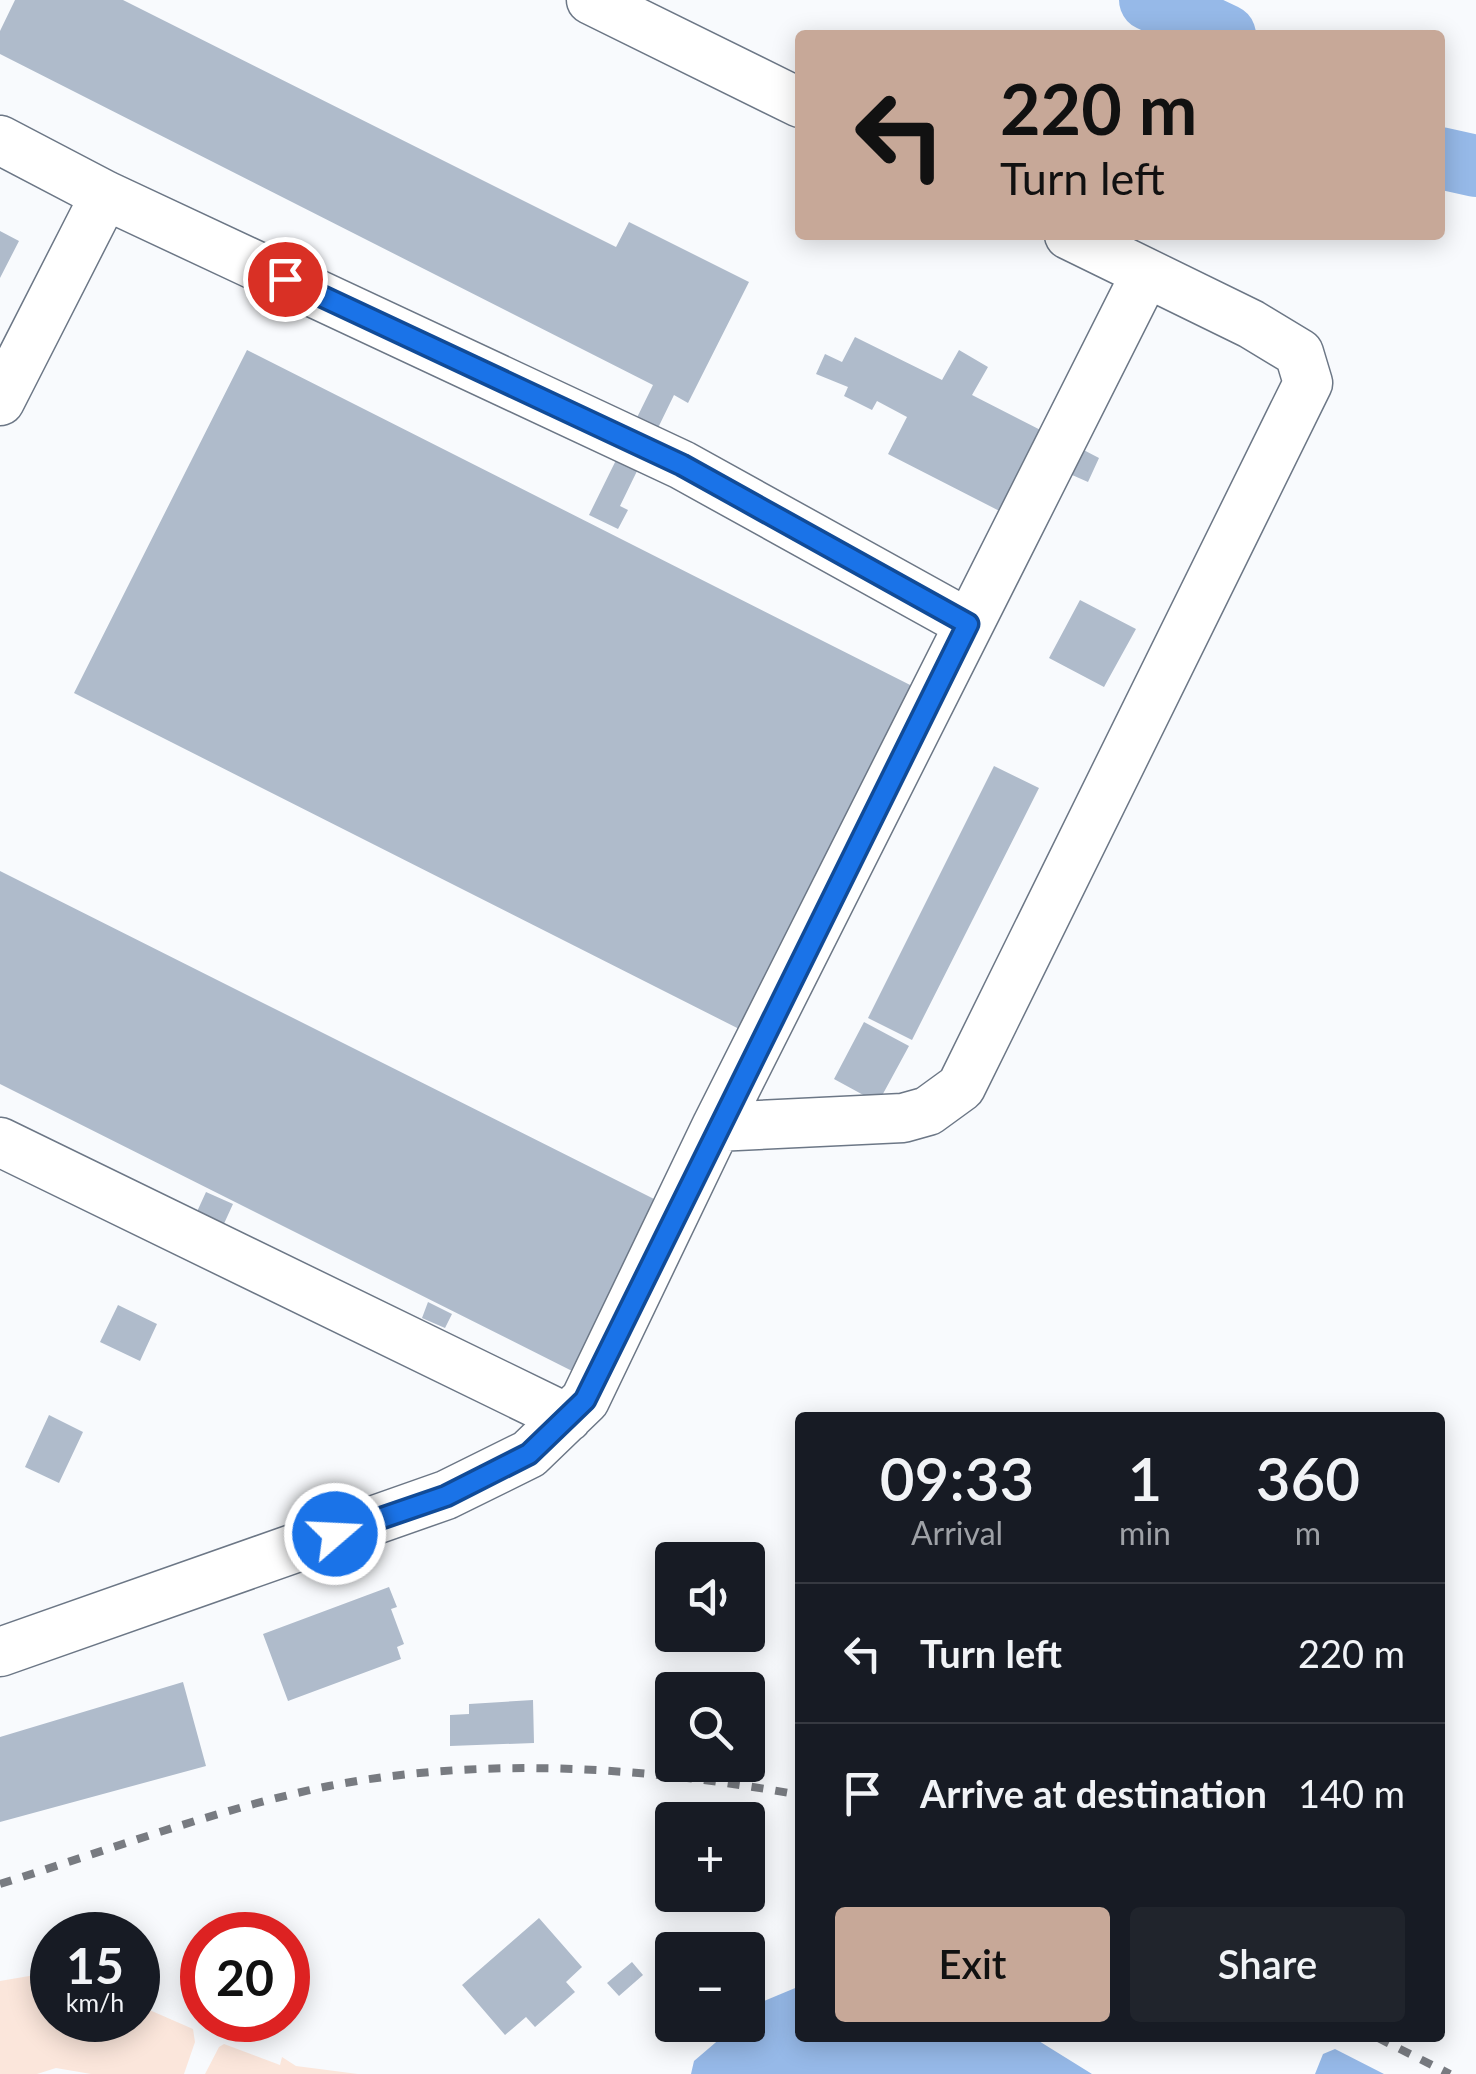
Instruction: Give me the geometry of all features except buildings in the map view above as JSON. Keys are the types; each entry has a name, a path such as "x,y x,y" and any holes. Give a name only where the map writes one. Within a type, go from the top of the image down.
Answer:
{"lane":[{"path":"591,0 795,100"},
{"path":"0,140 105,195 682,465 968,624"},
{"path":"0,402 105,195"},
{"path":"716,1127 903,1118 928,1111 961,1087 1308,383 1299,352 1251,324 1080,240"},
{"path":"0,1652 446,1496 529,1454 585,1400 716,1127 1146,273"},
{"path":"0,1142 566,1418"}],"shaded area":[{"path":"30,1976 30,2042 160,2042 160,2015 180,2023 180,2042 195,2042 184,2074 91,2074 56,2068 37,2074 0,2074 0,1981"},
{"path":"224,2044 280,2065 282,2057 296,2066 358,2074 205,2074"}],"water":[{"path":"795,1988 795,2042 1040,2042 1092,2074 691,2074 694,2061 716,2042 765,2042 765,2001"},
{"path":"1335,2049 1384,2074 1315,2074 1323,2054"}],"waterway":[{"path":"1150,0 1214,30"},
{"path":"1445,159 1476,166"}],"railway":[{"path":"0,1884 246,1806 387,1777 505,1768 565,1769 684,1778 795,1794"},
{"path":"1386,2042 1450,2074"}],"route":[{"path":"285,279 682,465 968,624 716,1127 585,1400 529,1454 446,1496 335,1534"}]}
